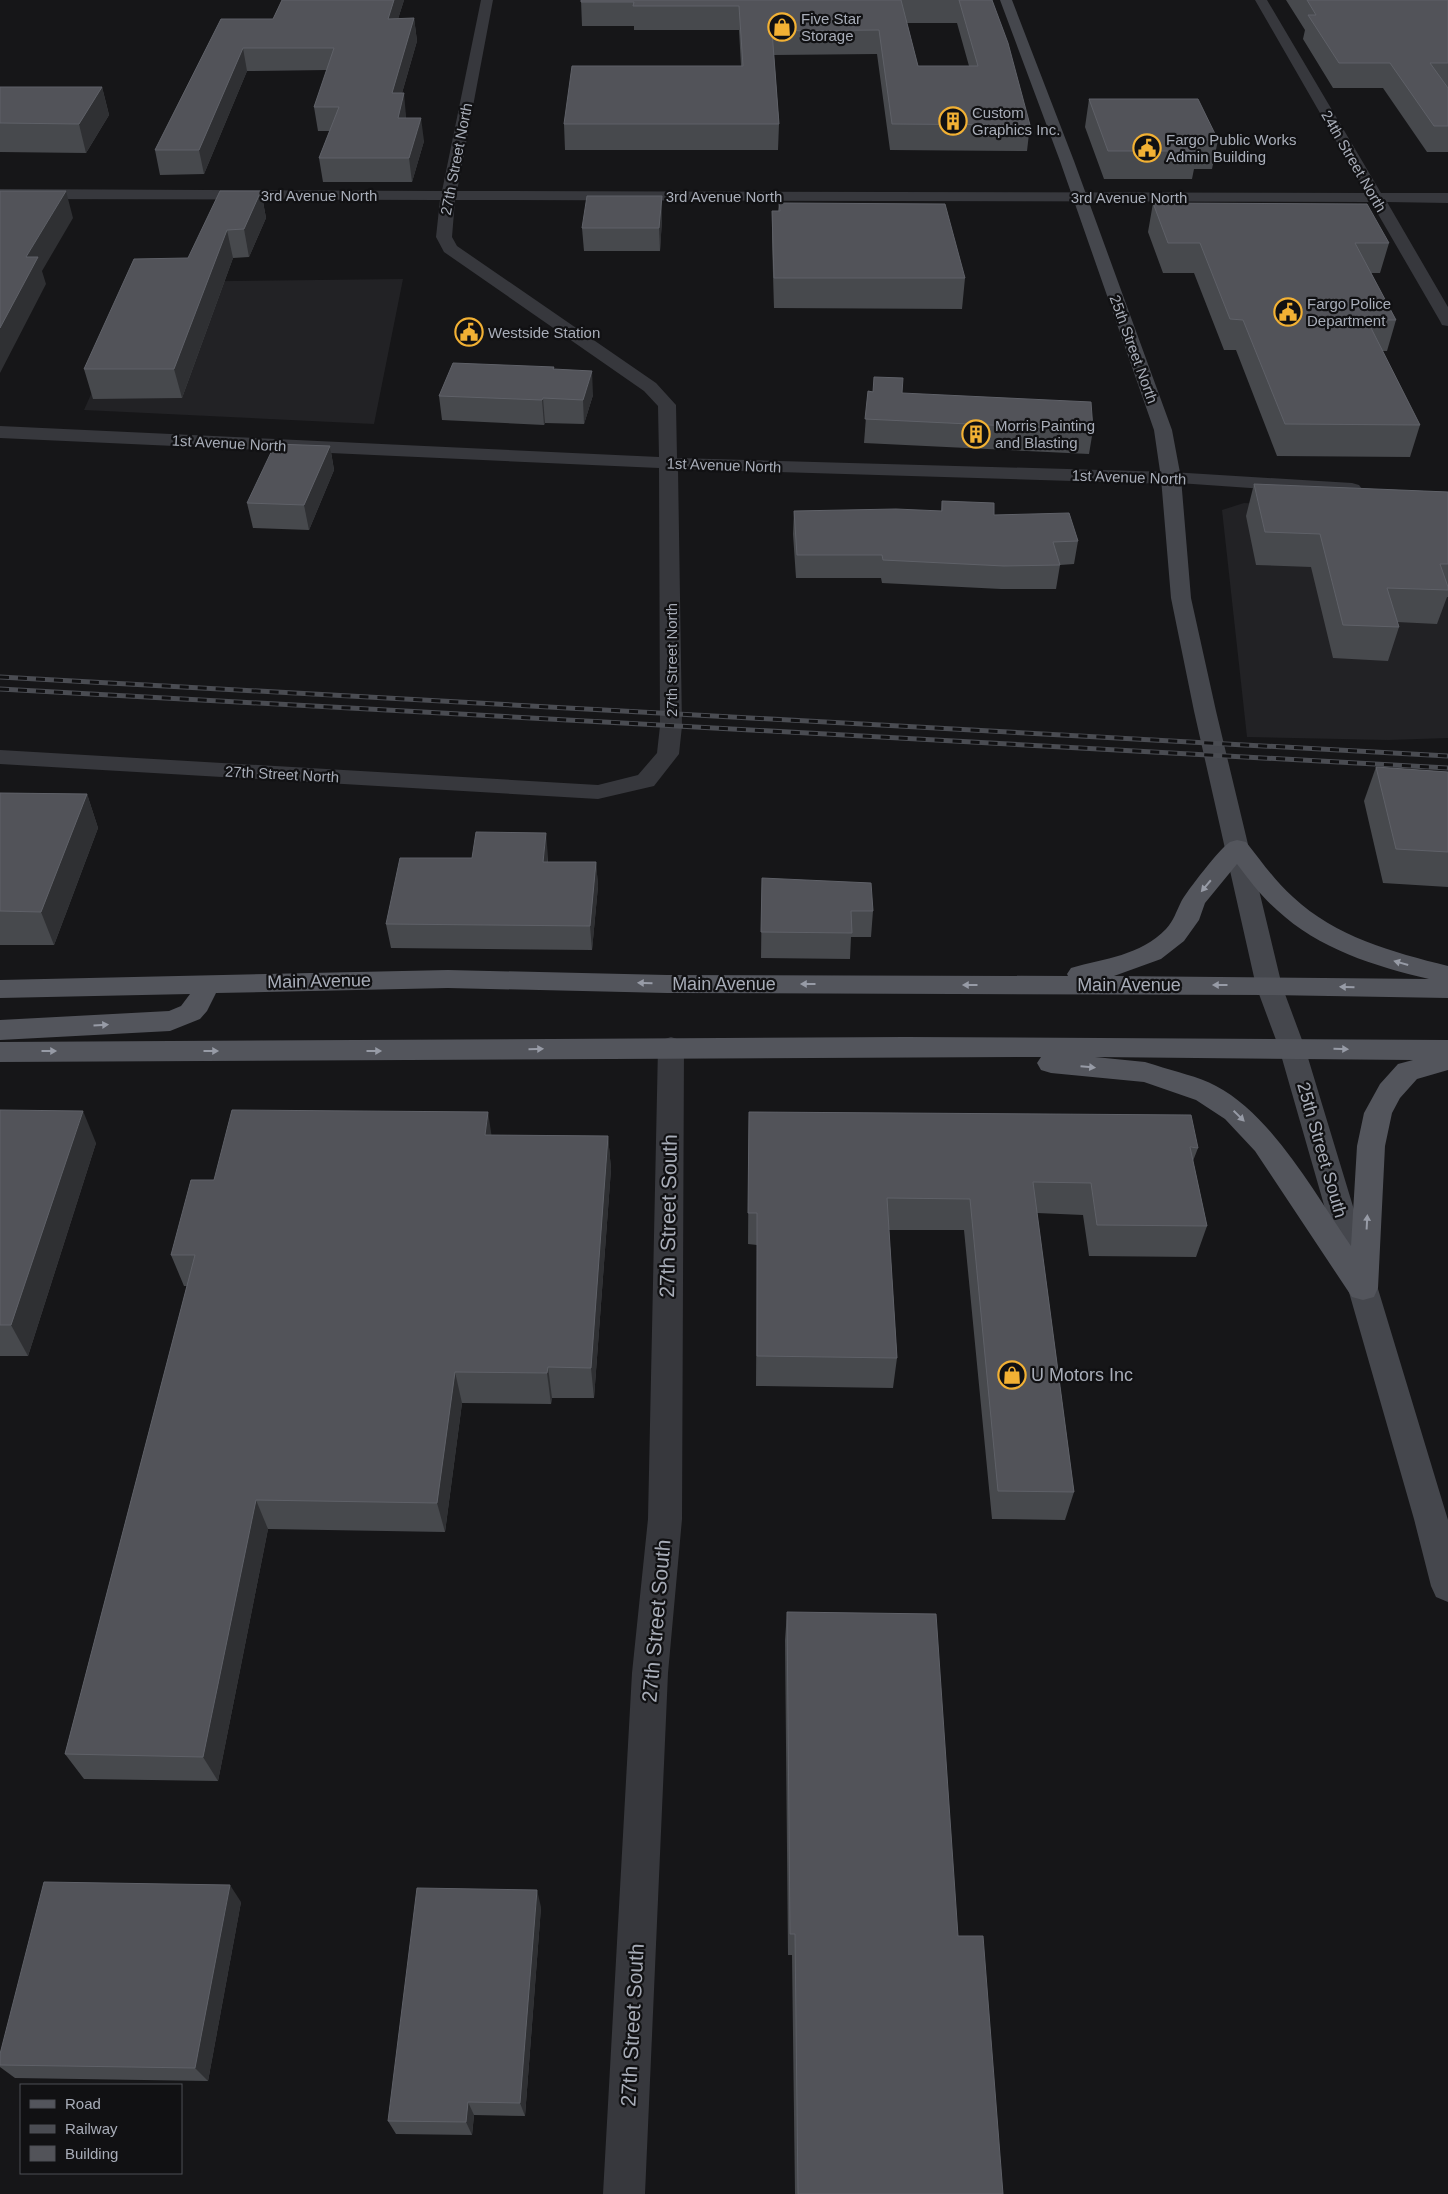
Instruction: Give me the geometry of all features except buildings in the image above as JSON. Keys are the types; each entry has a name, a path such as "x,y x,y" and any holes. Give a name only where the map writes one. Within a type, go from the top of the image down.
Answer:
{"main road":[{"name":"25th Street North","path":"1006,0 1080,197 1163,430 1171,478 1181,598 1205,711"},
{"name":"25th Street South","path":"1205,711 1269,986 1292,1048 1431,1520 1448,1586"},
{"path":"1004,985 1098,971 1146,958 1168,941 1186,922 1194,900 1237,848 1285,904 1314,926 1342,942 1367,953 1448,975"},
{"name":"Main Avenue","path":"0,989 448,979 676,984 1269,986 1448,989"},
{"path":"0,1030 170,1021 191,1014 202,999 207,984"},
{"path":"0,1052 412,1051 670,1047 1448,1050"},
{"path":"883,1047 1145,1072 1206,1093 1235,1112 1266,1142 1363,1288"},
{"path":"1363,1288 1371,1146 1378,1113 1390,1091 1408,1071 1448,1060"}],"street":[{"name":"27th Street North","path":"0,757 598,792 646,781 668,754 671,726 671,614 667,405 650,387 450,248 444,237 448,195 487,0"},
{"name":"24th Street North","path":"1261,0 1448,321"},
{"name":"3rd Avenue North","path":"0,194 1448,198"},
{"name":"1st Avenue North","path":"0,432 668,463 1171,478 1369,490"},
{"name":"27th Street South","path":"624,2194 650,1673 665,1519 670,1047"}],"shaded area":[{"path":"403,279 374,424 84,410 141,282"},
{"path":"1244,503 1448,513 1448,738 1388,740 1247,737 1222,510"}],"railway":[{"path":"0,677 1448,756"},
{"path":"0,689 1448,768"}],"place":[{"name":"Five Star Storage","path":"782,27"},
{"name":"Custom Graphics Inc.","path":"953,121"},
{"name":"Fargo Public Works Admin Building","path":"1147,148"},
{"name":"Fargo Police Department","path":"1288,312"},
{"name":"Westside Station","path":"469,332"},
{"name":"Morris Painting and Blasting","path":"976,434"},
{"name":"U Motors Inc","path":"1012,1375"}]}
